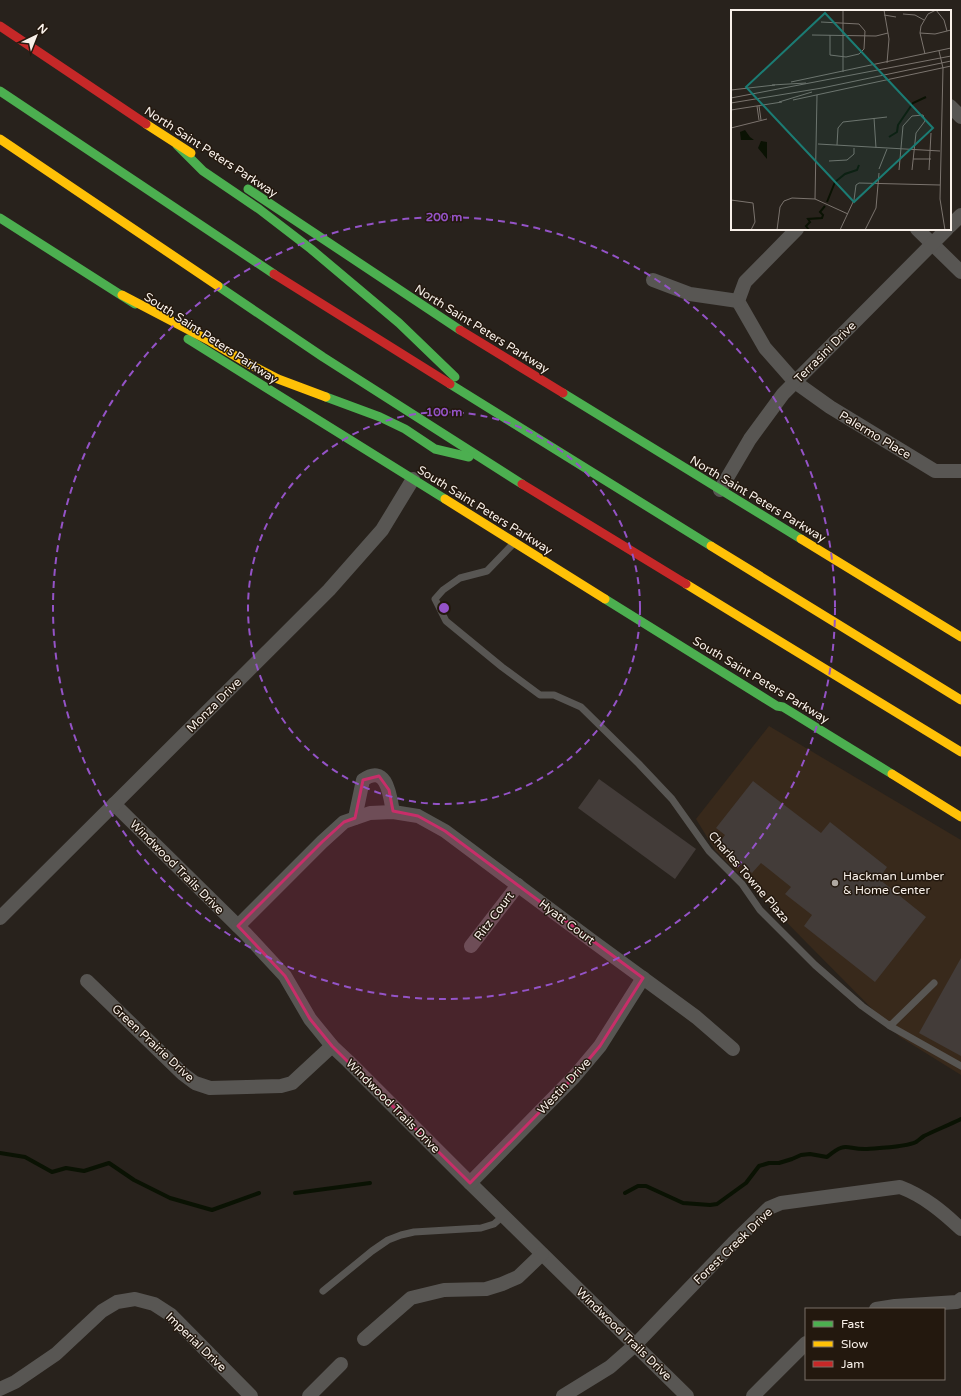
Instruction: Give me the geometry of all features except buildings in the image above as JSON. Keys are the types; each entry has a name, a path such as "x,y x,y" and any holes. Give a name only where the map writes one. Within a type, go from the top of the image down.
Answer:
{"main road":[{"name":"North Saint Peters Parkway","path":"0,26 177,145 208,162"},
{"path":"0,91 249,258 488,408 961,700"},
{"path":"0,139 323,357 487,462 961,752"},
{"path":"177,145 203,171 286,229 399,323 488,408"},
{"name":"North Saint Peters Parkway","path":"240,184 473,338 961,637"},
{"name":"South Saint Peters Parkway","path":"0,218 122,295 206,351 777,706 783,707 961,817"},
{"path":"122,295 210,341 278,379 380,416 405,429 435,448 487,462"}],"street":[{"path":"951,107 961,118"},
{"path":"951,225 961,215"},
{"path":"653,280 690,294 738,301 745,282 796,230"},
{"path":"918,230 961,272"},
{"name":"Terrasini Drive","path":"720,490 750,439 783,394 946,230"},
{"name":"Palermo Place","path":"738,301 765,348 796,382 830,408 935,471 961,471"},
{"name":"Monza Drive","path":"0,918 329,590 382,530 413,479"},
{"path":"355,818 363,780 372,775 379,776 386,782 393,812"},
{"name":"Windwood Trails Drive","path":"114,804 238,926 286,976 310,1019 332,1046 687,1396"},
{"name":"Hyatt Court","path":"238,926 344,822 370,813 393,812 418,816 445,831 696,1017 733,1049"},
{"name":"Ritz Court","path":"471,946 518,885"},
{"name":"Westin Drive","path":"470,1183 574,1077 600,1046 643,978"},
{"name":"Green Prairie Drive","path":"87,981 182,1074 195,1083 210,1088 281,1086 292,1083 332,1046"},
{"name":"Forest Creek Drive","path":"563,1396 610,1367 635,1345 733,1243 769,1208 781,1203 900,1187 913,1192 944,1213 961,1229"},
{"path":"364,1339 411,1298 444,1290 486,1289 502,1284 518,1276 542,1254"},
{"name":"Imperial Drive","path":"0,1389 15,1382 56,1354 102,1311 117,1302 135,1299 154,1304 171,1315 251,1396"},
{"path":"882,1308 957,1302 961,1299"},
{"path":"753,1396 805,1344"},
{"path":"309,1396 341,1364"}],"lane":[{"name":"Charles Towne Plaza","path":"515,542 487,571 460,578 443,590 435,599 446,621 502,667 540,695 554,695 581,707 639,764 672,800 709,851 742,884 760,910 815,965 862,1006 890,1026 961,1066"},
{"path":"890,1026 934,983"},
{"path":"323,1291 372,1251 388,1240 414,1232 481,1228 494,1224 503,1216"}],"highlighted area":[{"path":"379,776 389,790 393,811 418,816 445,831 643,978 600,1046 574,1077 470,1183 332,1046 310,1019 285,976 238,926 322,842 344,822 355,818 363,780"}],"shaded area":[{"path":"769,726 961,840 961,1075 900,1037 715,850 696,819"}],"waterway":[{"path":"625,1193 638,1186 646,1186 683,1203 710,1205 717,1204 746,1183 759,1166 769,1163 779,1163 801,1155 810,1154 827,1157 843,1147 867,1149 912,1144 924,1136 961,1119"},
{"path":"0,1153 25,1157 52,1172 66,1168 84,1171 109,1163 134,1180 170,1198 212,1210 259,1193"},
{"path":"295,1193 370,1183"}],"traffic: fast":[{"path":"0,91 274,274"},
{"path":"177,145 203,171 259,209 311,249 399,323 455,377"},
{"path":"248,189 460,330"},
{"path":"0,218 135,304"},
{"path":"218,286 323,357 522,484"},
{"path":"188,339 445,499"},
{"path":"450,384 711,546"},
{"path":"563,393 801,539"},
{"path":"326,397 380,417 405,429 435,449 469,457"},
{"path":"605,599 777,706 783,707 892,774"}],"traffic: slow":[{"path":"146,124 191,153"},
{"path":"0,139 218,286"},
{"path":"122,295 210,341 278,379 326,397"},
{"path":"445,499 605,599"},
{"path":"801,539 961,637"},
{"path":"711,546 961,700"},
{"path":"686,584 961,752"},
{"path":"892,774 961,817"}],"traffic: jam":[{"path":"0,26 146,124"},
{"path":"274,274 450,384"},
{"path":"460,330 563,393"},
{"path":"522,484 686,584"}],"place":[{"name":"Hackman Lumber & Home Center","path":"835,883"}]}
